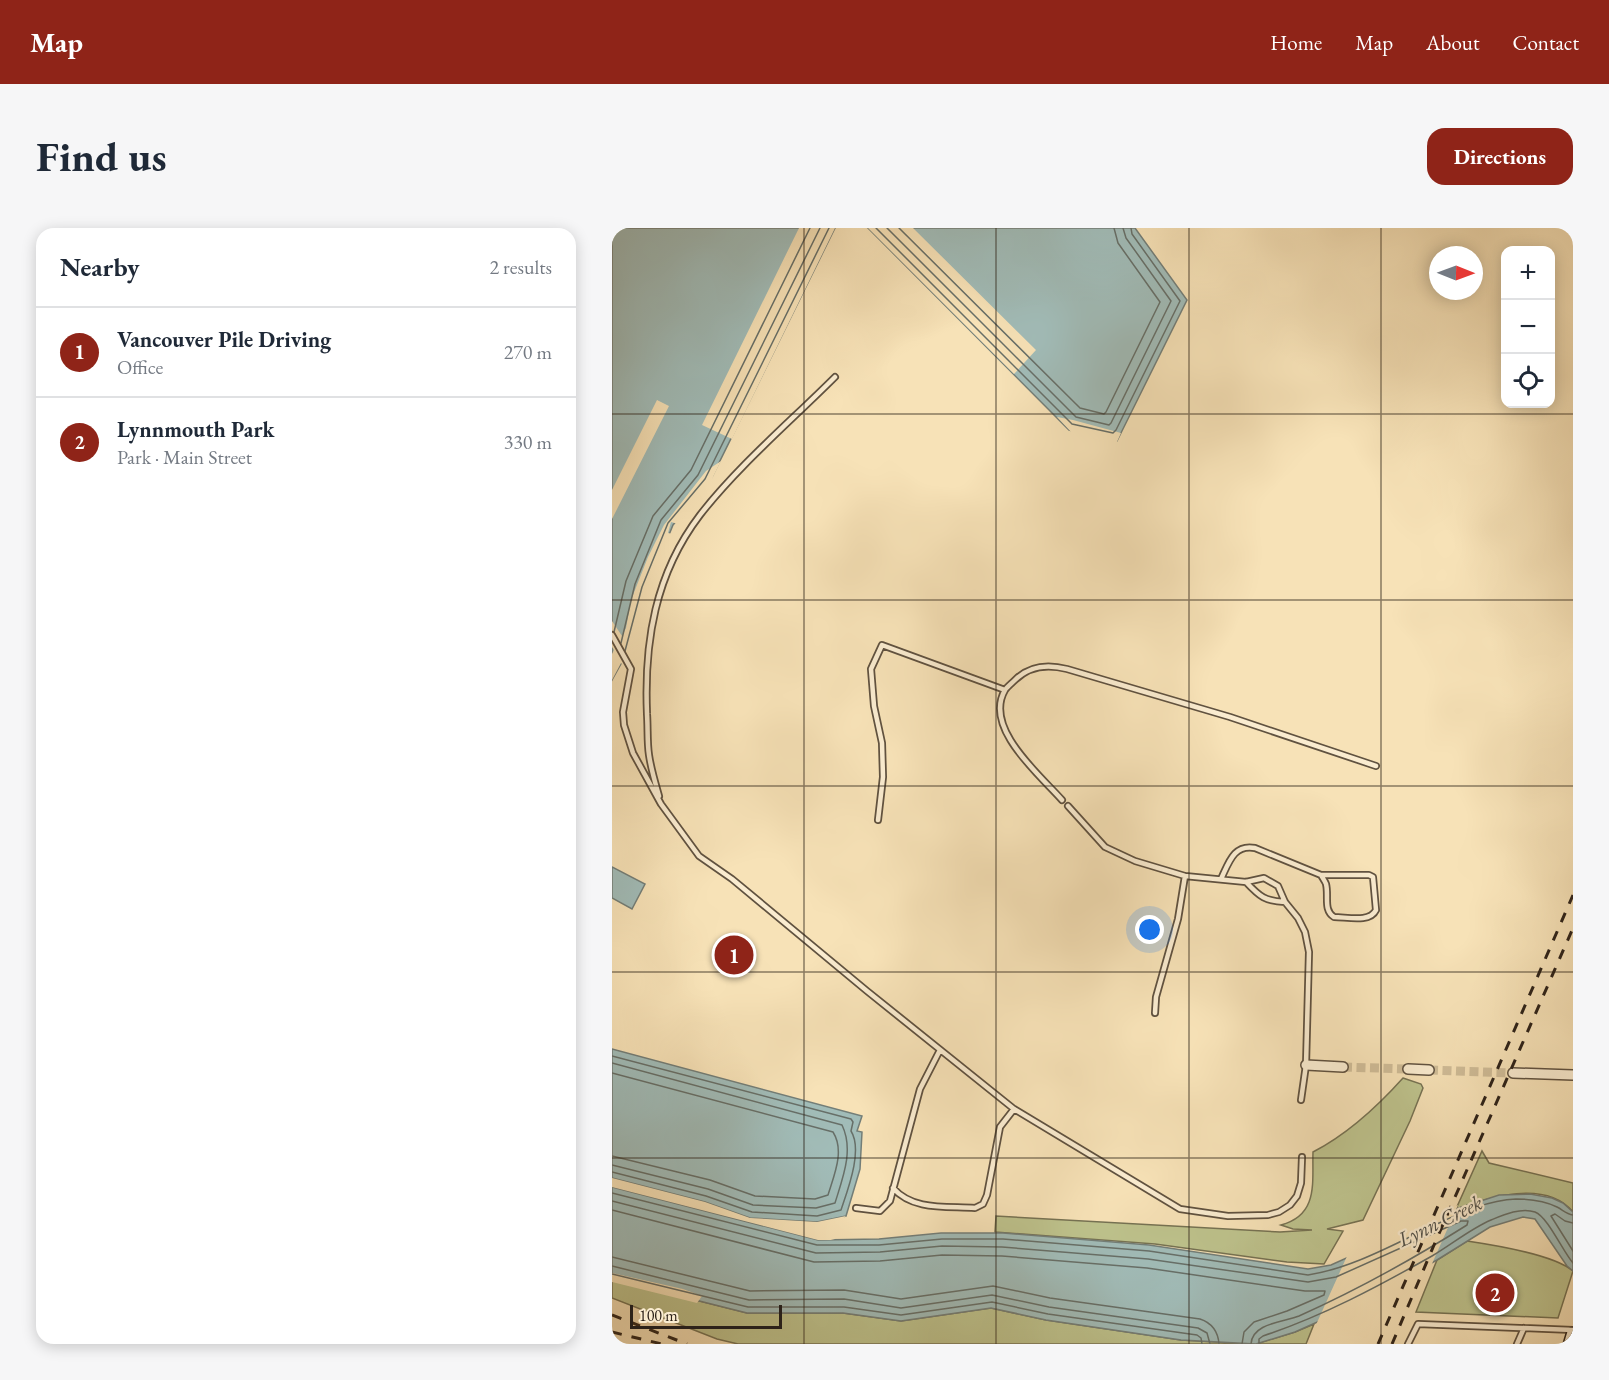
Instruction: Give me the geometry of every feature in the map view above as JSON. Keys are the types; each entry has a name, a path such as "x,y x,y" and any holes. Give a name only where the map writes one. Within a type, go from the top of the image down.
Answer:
{"main road":[{"path":"1570,1344 1573,1332"}],"street":[{"path":"1306,1065 1343,1067"},
{"path":"1408,1069 1429,1070"},
{"path":"1513,1073 1573,1075"}],"lane":[{"path":"661,804 648,754 646,677 649,634 662,587 677,552 699,516 731,480 835,378"},
{"path":"612,635 631,669 624,699 624,725 633,753 661,804 699,856 732,879 1014,1109 1180,1209 1228,1216 1268,1215 1279,1212 1298,1196 1302,1157"},
{"path":"878,820 883,777 882,743 874,706 870,669 882,645 1005,690"},
{"path":"1062,800 1008,739 1001,722 1001,704 1005,690 1021,675 1038,666 1051,665 1230,717 1376,766"},
{"path":"1068,806 1105,847 1135,861 1185,876 1246,882 1264,878 1278,886 1285,902 1298,918 1305,932 1309,952 1306,1065 1302,1101"},
{"path":"1221,879 1230,858 1239,849 1246,846 1255,848 1321,875 1369,875 1373,877 1376,910 1374,915 1369,918 1330,915 1326,884 1321,875"},
{"path":"1155,1013 1156,997 1178,919 1185,876"},
{"path":"1246,882 1257,894 1269,901 1285,902"},
{"path":"856,1208 880,1211 890,1201 920,1089 940,1050"},
{"path":"893,1188 901,1197 918,1205 975,1208 983,1204 987,1195 1000,1127 1014,1109"},
{"path":"1408,1344 1418,1324 1573,1332"},
{"path":"1517,1344 1524,1328"}],"green space":[{"path":"1403,1078 1421,1084 1423,1088 1410,1121 1363,1220 1327,1229 1343,1231 1324,1264 1287,1262 1155,1244 995,1232 996,1216 1280,1232 1312,1230 1293,1229 1281,1225 1302,1214 1308,1205 1312,1186 1313,1152 1338,1137 1361,1119"},
{"path":"1482,1151 1489,1163 1573,1183 1573,1212 1562,1202 1533,1193 1500,1196 1456,1209"},
{"path":"1467,1241 1538,1255 1573,1271 1558,1318 1416,1312 1437,1260"},
{"path":"612,1279 747,1313 843,1313 901,1321 991,1308 1046,1320 1181,1340 1251,1344 738,1344 717,1339 612,1298"},
{"path":"1314,1324 1306,1344 1256,1344 1295,1332"}],"water":[{"path":"612,228 835,228 709,483 673,525 647,589 622,662 612,680"},
{"path":"868,228 1135,228 1187,300 1117,441 1069,430"},
{"path":"612,867 645,884 632,909 612,898"},
{"path":"612,1049 862,1116 857,1131 862,1132 860,1169 846,1216 817,1222 750,1218 705,1202 612,1178"},
{"name":"Lynn Creek","path":"612,1187 818,1240 879,1239 941,1233 1003,1233 1149,1245 1308,1269 1331,1265 1456,1209 1499,1195 1530,1194 1552,1198 1563,1203 1573,1212 1573,1271 1567,1266 1535,1219 1523,1217 1490,1227 1437,1260 1340,1312 1295,1332 1256,1344 1181,1340 1046,1320 991,1308 901,1321 843,1313 747,1313 612,1279"}],"pier":[{"path":"799,228 835,228 732,439 702,425"},
{"path":"868,228 913,228 1036,350 1014,374"},
{"path":"657,400 669,406 612,519 612,490"},
{"path":"1057,417 1121,433 1116,444 1073,434"},
{"path":"721,461 713,477 712,485 678,524 671,522 668,533 673,534 650,590 636,652 623,665 621,663 612,680 614,650 612,621 622,636 626,628 631,600 664,525 706,471"},
{"path":"612,1178 705,1202 750,1218 817,1222 846,1216 841,1220 817,1225 754,1221 835,1240 818,1240 612,1187 612,1184 712,1208 612,1181"},
{"path":"1458,1205 1431,1266 1315,1327 1348,1254"},
{"path":"612,1273 683,1289 702,1296 697,1303 612,1282"}],"tunnel":[{"path":"1343,1067 1408,1069"},
{"path":"1429,1070 1513,1073"}],"railway":[{"path":"1378,1344 1573,895"},
{"path":"1392,1344 1573,928"},
{"path":"612,1315 687,1344"},
{"path":"612,1332 662,1344"}],"place":[{"name":"Vancouver Pile Driving","path":"734,955"},
{"name":"Lynnmouth Park","path":"1495,1293"}]}
